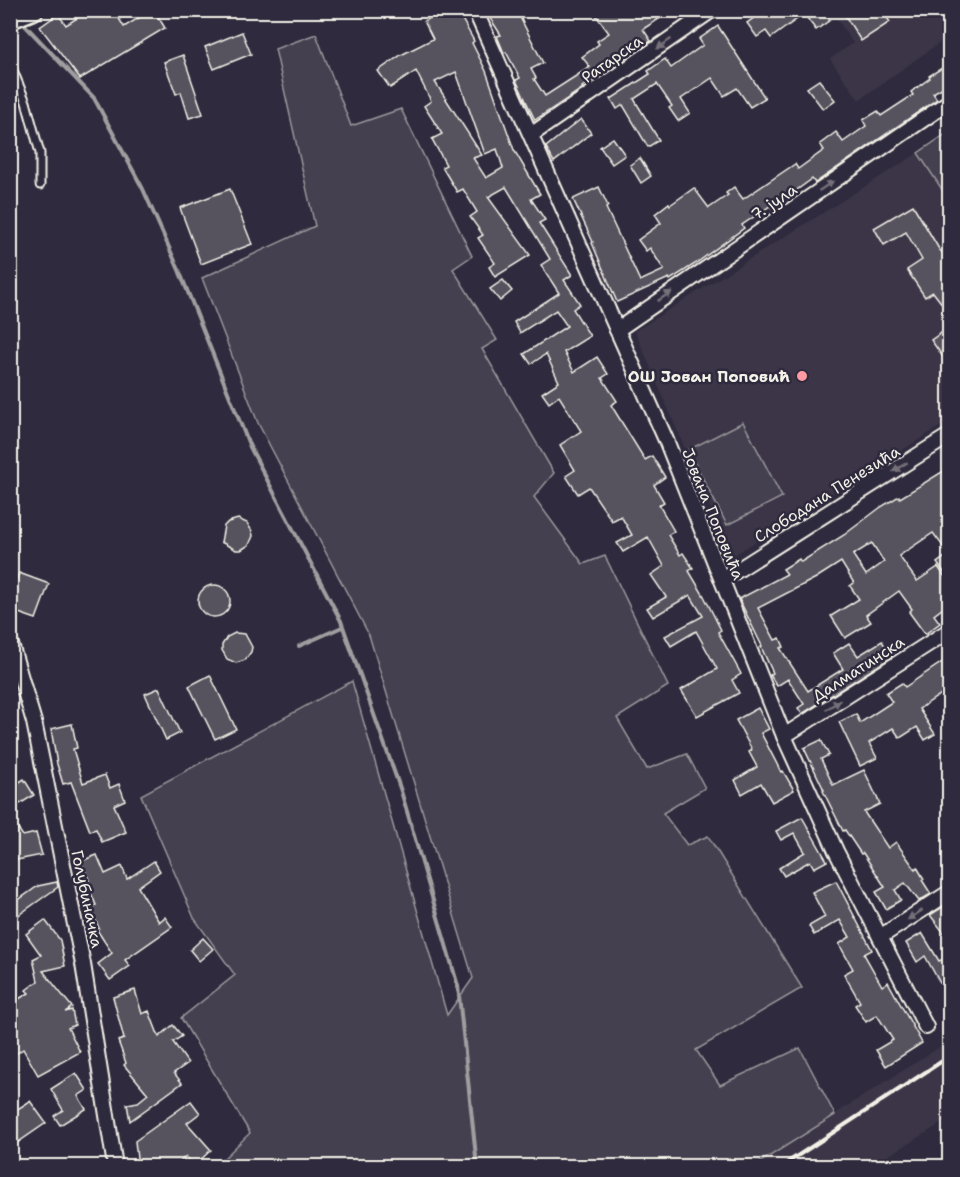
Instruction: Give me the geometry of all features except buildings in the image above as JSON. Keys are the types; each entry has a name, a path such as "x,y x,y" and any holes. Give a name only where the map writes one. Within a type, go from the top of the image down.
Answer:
{"street":[{"path":"10,20 35,10"},
{"name":"Јована Поповића","path":"475,10 666,440 784,736 836,851 926,1027"},
{"name":"Ратарска","path":"531,135 712,10"},
{"name":"7. јула","path":"617,330 950,101"},
{"name":"Слободана Пенезића","path":"722,580 950,435"},
{"name":"Далматинска","path":"784,736 950,630"},
{"name":"Голубиначка","path":"11,647 34,722 83,964 115,1167"},
{"path":"880,937 950,892"}],"lane":[{"path":"10,63 26,102 40,153 40,186"}],"shaded area":[{"path":"844,11 949,11 949,36 859,100 830,59 853,43 835,16"},
{"path":"316,34 351,126 401,109 472,256 453,269 497,340 482,349 554,473 534,497 583,564 605,556 668,686 617,718 647,769 687,754 705,788 663,813 687,845 708,836 802,988 696,1050 720,1085 800,1048 835,1115 754,1166 216,1166 250,1133 181,1018 235,975 194,918 141,795 352,681 447,1015 473,978 369,635 258,423 202,278 315,226 275,49"},
{"path":"949,132 949,200 918,153"},
{"name":"ОШ Јован Поповић","path":"918,153 949,200 949,421 731,557 635,331"},
{"path":"743,422 782,497 727,525 688,450"},
{"path":"949,1041 949,1119 871,1166 754,1166"}],"waterway":[{"path":"20,20 94,98 143,189 179,270 250,447 341,621 401,791 458,986 477,1166"},
{"path":"299,646 342,627"}],"railway":[{"path":"782,1166 950,1056"}],"place":[{"name":"ОШ Јован Поповић","path":"802,376"}]}
